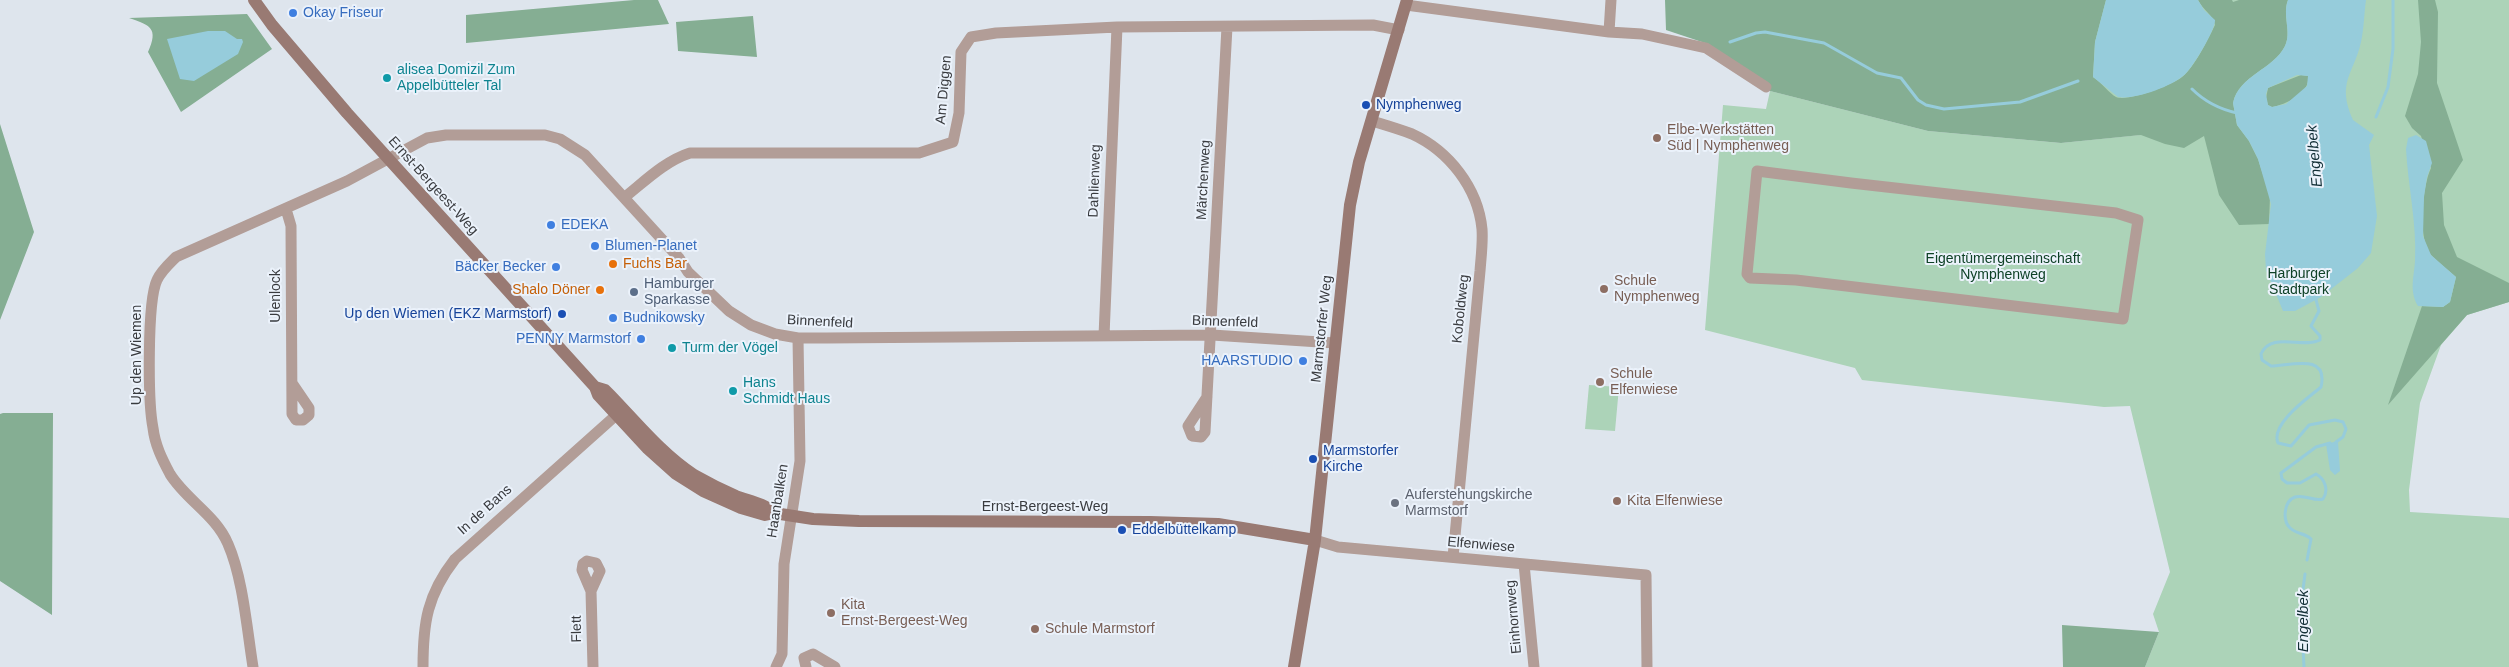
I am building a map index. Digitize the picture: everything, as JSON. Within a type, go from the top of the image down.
[{"type":"street","name":"Ernst-Bergeest-Weg","points":[[254,0],[287,44],[596,387],[598,396],[620,412],[660,460],[692,484],[741,508],[765,516],[774,513],[859,521],[1218,524],[1315,540]]},
{"type":"street","points":[[1609,32],[1611,0]]},
{"type":"street","points":[[1406,3],[1609,32],[1642,34],[1706,48],[1766,87]]},
{"type":"street","name":"Marmstorfer Weg","points":[[1294,667],[1315,540],[1350,204],[1406,3]]},
{"type":"street","name":"Am Diggen","points":[[625,197],[678,157],[690,153],[919,153],[953,142],[960,113],[961,52],[971,37],[1013,32],[1117,27],[1373,25],[1399,30]]},
{"type":"street","name":"Dahlienweg","points":[[1104,336],[1117,27]]},
{"type":"street","name":"Märchenweg","points":[[1212,334],[1227,27]]},
{"type":"street","name":"Koboldweg","points":[[1372,120],[1412,134],[1430,145],[1447,159],[1462,176],[1474,196],[1479,213],[1482,241],[1480,271],[1453,557]]},
{"type":"street","name":"Binnenfeld","points":[[388,158],[427,138],[440,135],[546,135],[573,146],[625,197],[679,258],[688,272],[729,311],[751,325],[775,334],[798,338],[1212,334],[1336,343]]},
{"type":"street","name":"Up den Wiemen","points":[[253,667],[234,560],[228,543],[219,527],[172,476],[158,451],[152,427],[151,300],[157,279],[176,257],[286,209],[388,158]]},
{"type":"street","points":[[1757,171],[2116,213],[2138,220],[2123,319],[1796,280],[1750,278],[1747,274],[1749,242],[1757,171]]},
{"type":"street","name":"Ulenlock","points":[[286,209],[291,226],[292,383]]},
{"type":"street","points":[[1207,397],[1212,334]]},
{"type":"street","name":"Haanbalken","points":[[776,667],[782,654],[783,579],[790,516],[800,461],[798,338]]},
{"type":"street","name":"In de Bans","points":[[423,667],[423,628],[426,617],[436,590],[452,563],[493,523],[620,412]]},
{"type":"street","name":"Elfenwiese","points":[[1315,540],[1328,546],[1646,575],[1647,667]]},
{"type":"street","name":"Einhornweg","points":[[1524,564],[1534,667]]},
{"type":"street","name":"Flett","points":[[591,592],[592,667]]},
{"type":"street","points":[[806,667],[804,658],[812,654],[835,667]]},
{"type":"green space","points":[[634,0],[658,0],[669,24],[466,43],[466,15]]},
{"type":"green space","name":"Harburger Stadtpark","points":[[1665,0],[2509,0],[2509,302],[2467,315],[2441,345],[2420,403],[2409,490],[2410,512],[2509,518],[2509,667],[2145,667],[2159,632],[2153,614],[2170,572],[2130,406],[2104,407],[1862,380],[1855,368],[1705,330],[1723,105],[1766,109],[1770,91],[1928,131],[2061,143],[2140,135]]},
{"type":"green space","points":[[1665,0],[2106,0],[2095,42],[2093,77],[2116,97],[2122,98],[2150,92],[2177,80],[2187,73],[2215,25],[2198,0],[2232,0],[2233,2],[2239,0],[2288,0],[2286,12],[2288,35],[2285,46],[2273,61],[2242,86],[2236,93],[2233,103],[2237,125],[2249,141],[2258,159],[2270,196],[2269,224],[2239,225],[2219,195],[2204,136],[2184,148],[2165,144],[2141,135],[2061,143],[1928,131],[1770,91],[1705,43],[1666,30]]},
{"type":"green space","points":[[2418,0],[2435,0],[2438,12],[2437,83],[2463,160],[2442,193],[2444,225],[2457,257],[2509,283],[2509,302],[2467,315],[2388,405],[2422,306],[2443,307],[2450,302],[2456,277],[2432,256],[2427,249],[2424,239],[2422,214],[2425,188],[2431,168],[2421,136],[2412,128],[2405,116],[2418,74],[2421,42]]},
{"type":"green space","points":[[247,14],[272,49],[181,112],[148,52],[153,38],[150,29],[142,23],[129,18]]},
{"type":"green space","points":[[753,16],[757,57],[678,51],[676,22]]},
{"type":"green space","points":[[2301,75],[2308,76],[2308,82],[2301,93],[2284,104],[2272,107],[2268,105],[2266,98],[2268,88]]},
{"type":"green space","points":[[0,124],[34,232],[0,320]]},
{"type":"green space","points":[[1589,385],[1619,387],[1615,431],[1585,429]]},
{"type":"green space","points":[[53,413],[52,615],[0,581],[0,414]]},
{"type":"green space","points":[[2062,625],[2159,632],[2145,667],[2063,667]]},
{"type":"water","points":[[2106,0],[2198,0],[2204,10],[2215,20],[2214,25],[2212,32],[2192,66],[2183,76],[2152,92],[2133,97],[2118,97],[2093,77],[2095,42]]},
{"type":"water","points":[[2288,0],[2366,0],[2361,42],[2348,79],[2346,96],[2353,120],[2374,135],[2369,145],[2377,216],[2371,253],[2358,268],[2321,297],[2295,311],[2283,311],[2266,270],[2265,254],[2271,204],[2258,159],[2249,141],[2237,125],[2233,103],[2236,93],[2242,86],[2273,61],[2285,46],[2288,35],[2286,6]],"holes":[[[2297,75],[2308,76],[2307,86],[2286,104],[2272,107],[2268,105],[2266,94],[2268,88]]]},
{"type":"water","points":[[208,31],[225,31],[237,39],[242,39],[243,42],[238,54],[194,81],[180,79],[167,39]]},
{"type":"water","points":[[2416,135],[2426,141],[2432,163],[2427,177],[2424,197],[2423,236],[2431,255],[2456,277],[2450,302],[2443,307],[2418,306],[2414,295],[2415,233],[2406,149],[2408,138]]},
{"type":"water","points":[[2338,441],[2340,471],[2335,475],[2330,470],[2326,444]]},
{"type":"waterway","points":[[2376,117],[2388,87],[2393,49],[2393,0]]},
{"type":"waterway","points":[[1730,42],[1756,33],[1765,32],[1824,43],[1877,73],[1901,78],[1918,100],[1926,105],[1944,109],[2020,102],[2078,81]]},
{"type":"waterway","points":[[2192,89],[2202,98],[2213,104],[2237,113]]},
{"type":"waterway","name":"Engelbek","points":[[2315,296],[2319,311],[2311,326],[2320,336],[2320,340],[2305,343],[2272,343],[2261,354],[2262,360],[2271,366],[2306,363],[2319,369],[2322,376],[2321,387],[2285,420],[2277,436],[2278,443],[2291,446],[2309,425],[2335,420],[2343,422],[2346,429],[2343,437],[2336,442]]},
{"type":"waterway","name":"Engelbek","points":[[2307,560],[2311,539],[2287,525],[2285,516],[2286,506],[2291,499],[2299,496],[2316,500],[2323,499],[2326,488],[2322,479],[2316,474],[2300,483],[2287,483],[2282,479],[2281,473],[2316,447],[2330,443]]},
{"type":"waterway","name":"Engelbek","points":[[2304,667],[2301,605],[2305,574]]},
{"type":"place","name":"Okay Friseur","points":[[293,13]]},
{"type":"place","name":"alisea Domizil Zum Appelbütteler Tal","points":[[387,78]]},
{"type":"place","name":"Nymphenweg","points":[[1366,105]]},
{"type":"place","name":"Elbe-Werkstätten Süd | Nymphenweg","points":[[1657,138]]},
{"type":"place","name":"EDEKA","points":[[551,225]]},
{"type":"place","name":"Blumen-Planet","points":[[595,246]]},
{"type":"place","name":"Fuchs Bar","points":[[613,264]]},
{"type":"place","name":"Bäcker Becker","points":[[556,267]]},
{"type":"place","name":"Schule Nymphenweg","points":[[1604,289]]},
{"type":"place","name":"Shalo Döner","points":[[600,290]]},
{"type":"place","name":"Hamburger Sparkasse","points":[[634,292]]},
{"type":"place","name":"Up den Wiemen (EKZ Marmstorf)","points":[[562,314]]},
{"type":"place","name":"Budnikowsky","points":[[613,318]]},
{"type":"place","name":"PENNY Marmstorf","points":[[641,339]]},
{"type":"place","name":"Turm der Vögel","points":[[672,348]]},
{"type":"place","name":"HAARSTUDIO","points":[[1303,361]]},
{"type":"place","name":"Schule Elfenwiese","points":[[1600,382]]},
{"type":"place","name":"Hans Schmidt Haus","points":[[733,391]]},
{"type":"place","name":"Marmstorfer Kirche","points":[[1313,459]]},
{"type":"place","name":"Kita Elfenwiese","points":[[1617,501]]},
{"type":"place","name":"Auferstehungskirche Marmstorf","points":[[1395,503]]},
{"type":"place","name":"Eddelbüttelkamp","points":[[1122,530]]},
{"type":"place","name":"Kita Ernst-Bergeest-Weg","points":[[831,613]]},
{"type":"place","name":"Schule Marmstorf","points":[[1035,629]]},
{"type":"park label","name":"Eigentümergemeinschaft Nymphenweg","points":[[2003,268]]}]
